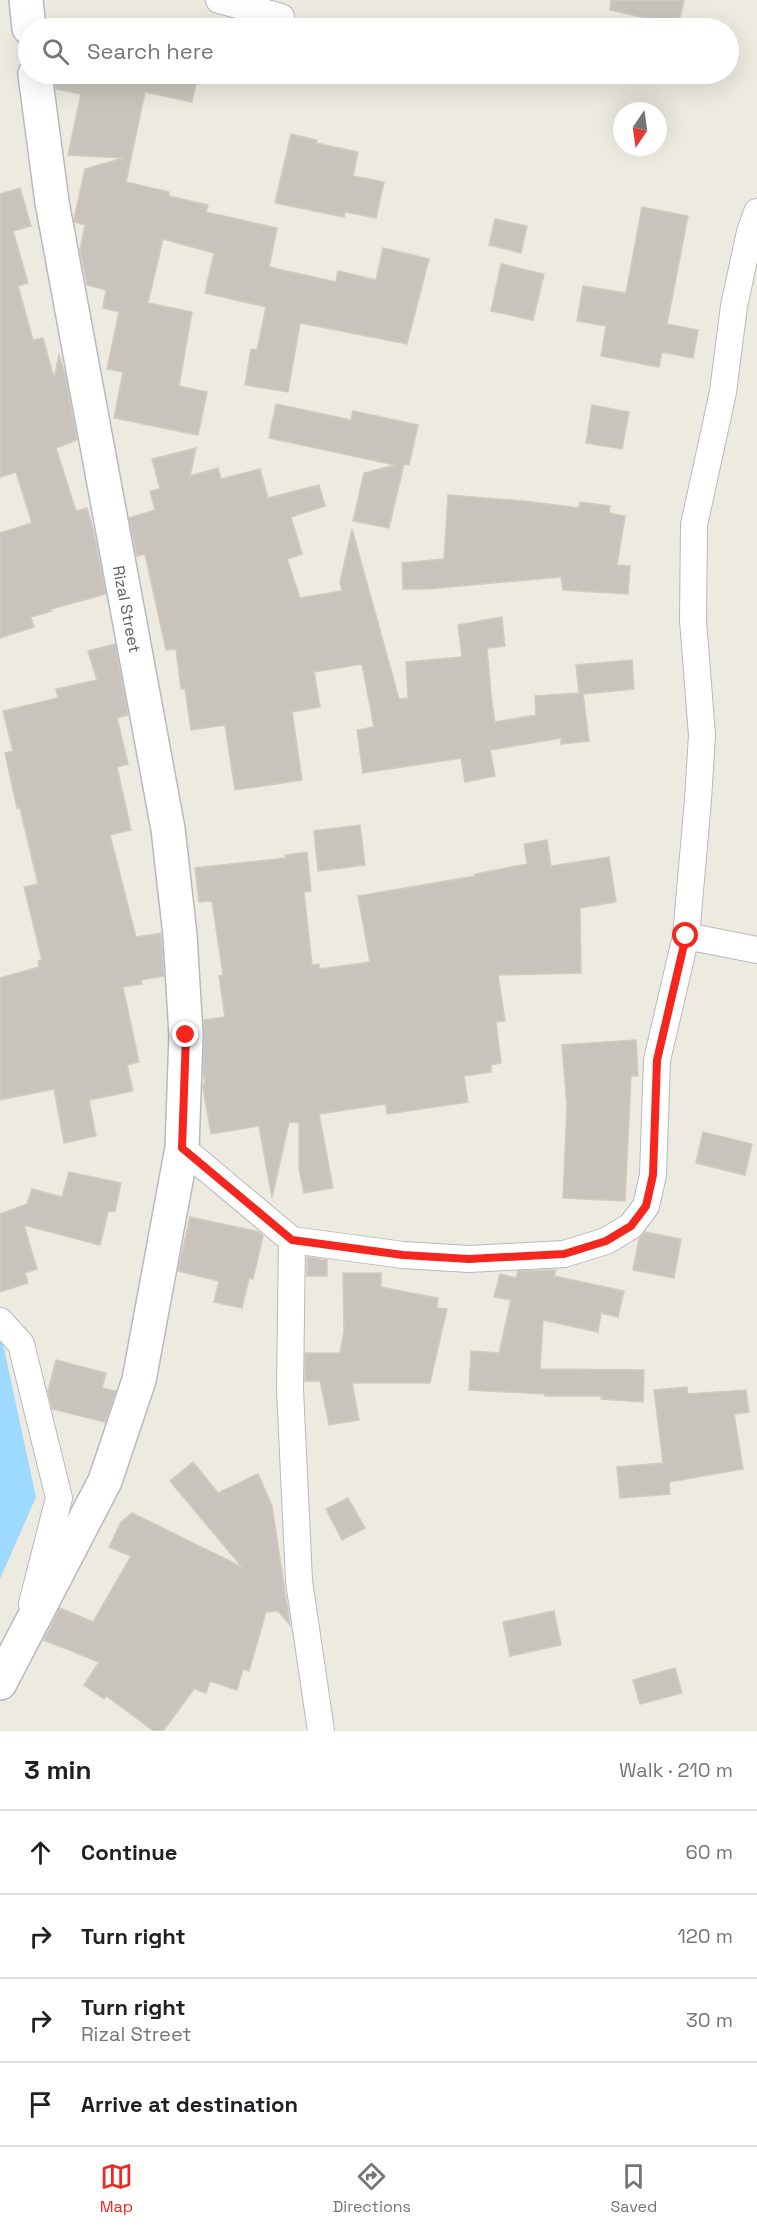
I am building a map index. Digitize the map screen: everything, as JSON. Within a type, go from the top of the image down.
[{"type":"street","points":[[26,0],[28,18]]},
{"type":"street","points":[[219,0],[281,18]]},
{"type":"street","name":"Rizal Street","points":[[0,1683],[105,1480],[139,1380],[182,1148],[186,1035],[180,935],[168,829],[52,202],[36,84]]},
{"type":"street","points":[[182,1148],[292,1240],[403,1255],[469,1259],[564,1254],[606,1241],[631,1226],[646,1206],[653,1175],[657,1060],[686,936],[698,800],[702,735],[693,620],[694,525],[723,392],[734,306],[750,232],[757,212]]},
{"type":"street","points":[[686,936],[757,950]]},
{"type":"street","points":[[292,1240],[290,1389],[299,1581],[321,1731]]},
{"type":"street","points":[[0,1321],[21,1344],[59,1498],[22,1642]]},
{"type":"water","points":[[0,1341],[3,1344],[36,1497],[0,1579]]},
{"type":"building","points":[[611,0],[684,0],[680,18],[646,18],[610,10]]},
{"type":"building","points":[[55,84],[196,84],[192,102],[145,92],[126,182],[169,192],[169,196],[208,205],[206,212],[277,228],[269,267],[336,282],[338,271],[376,280],[383,248],[429,259],[407,344],[300,323],[288,392],[245,385],[251,349],[257,350],[266,307],[205,293],[214,253],[163,239],[148,303],[192,312],[179,386],[207,392],[198,435],[114,418],[123,372],[107,369],[119,312],[103,308],[106,290],[87,285],[80,250],[85,225],[75,222],[74,219],[85,169],[123,158],[68,155],[81,94],[56,89]]},
{"type":"building","points":[[291,134],[317,140],[316,143],[358,152],[353,176],[384,182],[376,218],[345,212],[344,217],[275,203]]},
{"type":"building","points":[[20,188],[31,226],[13,231],[28,283],[18,286],[33,340],[43,338],[54,378],[59,355],[65,374],[77,440],[56,448],[76,511],[87,508],[106,594],[31,617],[34,627],[0,638],[0,533],[32,523],[16,472],[0,477],[0,194]]},
{"type":"building","points":[[642,207],[688,216],[667,324],[698,330],[693,358],[662,352],[659,367],[601,356],[606,326],[577,321],[583,286],[626,293]]},
{"type":"building","points":[[495,219],[527,226],[521,253],[489,245]]},
{"type":"building","points":[[501,264],[544,274],[533,320],[491,311]]},
{"type":"building","points":[[276,404],[351,420],[353,411],[418,425],[409,465],[404,464],[389,528],[353,521],[364,473],[395,465],[269,438]]},
{"type":"building","points":[[592,405],[629,412],[622,449],[586,443]]},
{"type":"building","points":[[196,448],[190,476],[218,468],[221,479],[260,469],[268,498],[319,485],[325,506],[291,517],[302,554],[287,559],[300,598],[342,591],[340,582],[352,529],[399,699],[408,698],[406,662],[462,657],[458,625],[502,617],[505,646],[487,648],[495,722],[536,715],[535,696],[579,693],[576,665],[632,660],[634,689],[583,694],[589,741],[561,744],[561,738],[490,750],[495,776],[465,782],[461,758],[363,773],[357,730],[374,727],[362,664],[314,672],[320,707],[292,712],[302,780],[235,790],[225,725],[191,730],[185,689],[181,689],[176,649],[166,650],[145,554],[137,556],[129,518],[155,510],[150,491],[160,489],[152,459]]},
{"type":"building","points":[[448,495],[579,508],[580,502],[610,506],[609,513],[625,516],[617,565],[630,566],[628,594],[563,590],[561,577],[427,589],[403,589],[402,563],[444,559]]},
{"type":"building","points":[[115,644],[128,715],[117,718],[128,764],[117,767],[131,830],[110,835],[136,937],[161,933],[164,976],[141,980],[142,984],[123,987],[139,1062],[127,1065],[133,1091],[89,1100],[96,1136],[64,1143],[54,1089],[0,1100],[0,978],[39,967],[38,961],[42,960],[24,887],[38,884],[5,753],[13,751],[3,711],[58,698],[56,689],[97,680],[88,651]]},
{"type":"building","points":[[360,825],[365,865],[318,871],[314,831]]},
{"type":"building","points":[[547,840],[551,866],[609,857],[616,902],[580,908],[581,973],[498,975],[505,1021],[496,1022],[501,1063],[491,1065],[491,1072],[464,1076],[468,1102],[387,1114],[386,1104],[319,1114],[333,1188],[304,1193],[299,1169],[299,1123],[289,1122],[272,1198],[259,1126],[211,1134],[203,1088],[205,1084],[203,1073],[204,1020],[225,1017],[219,976],[223,975],[212,901],[199,902],[195,868],[286,858],[285,855],[307,852],[311,891],[304,892],[312,965],[319,964],[320,969],[370,962],[358,896],[475,876],[475,874],[527,864],[524,844]]},
{"type":"building","points":[[636,1040],[638,1076],[631,1076],[625,1201],[563,1198],[567,1106],[562,1045]]},
{"type":"building","points":[[703,1132],[752,1144],[745,1175],[696,1163]]},
{"type":"building","points":[[69,1172],[121,1183],[115,1211],[108,1212],[100,1245],[24,1225],[37,1269],[25,1273],[28,1283],[0,1292],[0,1214],[27,1204],[32,1189],[62,1197]]},
{"type":"building","points":[[190,1217],[259,1232],[263,1236],[253,1279],[249,1278],[242,1308],[214,1302],[219,1281],[178,1271]]},
{"type":"building","points":[[645,1232],[681,1239],[674,1278],[633,1270],[639,1239]]},
{"type":"building","points":[[307,1257],[327,1260],[327,1276],[307,1276]]},
{"type":"building","points":[[556,1270],[554,1276],[624,1291],[618,1317],[601,1313],[598,1332],[543,1320],[540,1369],[644,1370],[643,1402],[601,1399],[602,1396],[545,1396],[545,1394],[469,1390],[471,1351],[499,1353],[511,1300],[494,1297],[500,1274],[516,1278],[518,1271]]},
{"type":"building","points":[[343,1273],[381,1273],[381,1287],[438,1298],[437,1308],[447,1309],[430,1383],[352,1383],[359,1420],[329,1425],[320,1381],[305,1381],[305,1353],[340,1353],[344,1331]]},
{"type":"building","points":[[56,1360],[106,1373],[102,1388],[116,1391],[105,1422],[52,1409],[48,1391]]},
{"type":"building","points":[[687,1387],[688,1394],[746,1390],[749,1412],[734,1414],[743,1469],[669,1482],[670,1494],[620,1498],[617,1467],[663,1463],[654,1390]]},
{"type":"building","points":[[193,1462],[218,1493],[258,1474],[272,1506],[290,1625],[278,1611],[266,1612],[249,1671],[243,1669],[237,1690],[210,1681],[206,1693],[194,1689],[163,1731],[154,1731],[106,1696],[104,1699],[84,1685],[99,1662],[44,1640],[60,1608],[93,1622],[131,1556],[109,1547],[121,1522],[132,1513],[242,1567],[170,1481]]},
{"type":"building","points":[[348,1498],[365,1528],[342,1540],[326,1509]]},
{"type":"building","points":[[554,1611],[561,1645],[510,1656],[503,1622]]},
{"type":"building","points":[[675,1668],[682,1693],[640,1704],[633,1680]]},
{"type":"route","points":[[186,1035],[182,1148],[292,1240],[403,1255],[469,1259],[564,1254],[606,1241],[631,1226],[646,1206],[653,1175],[657,1060],[686,936]]}]
